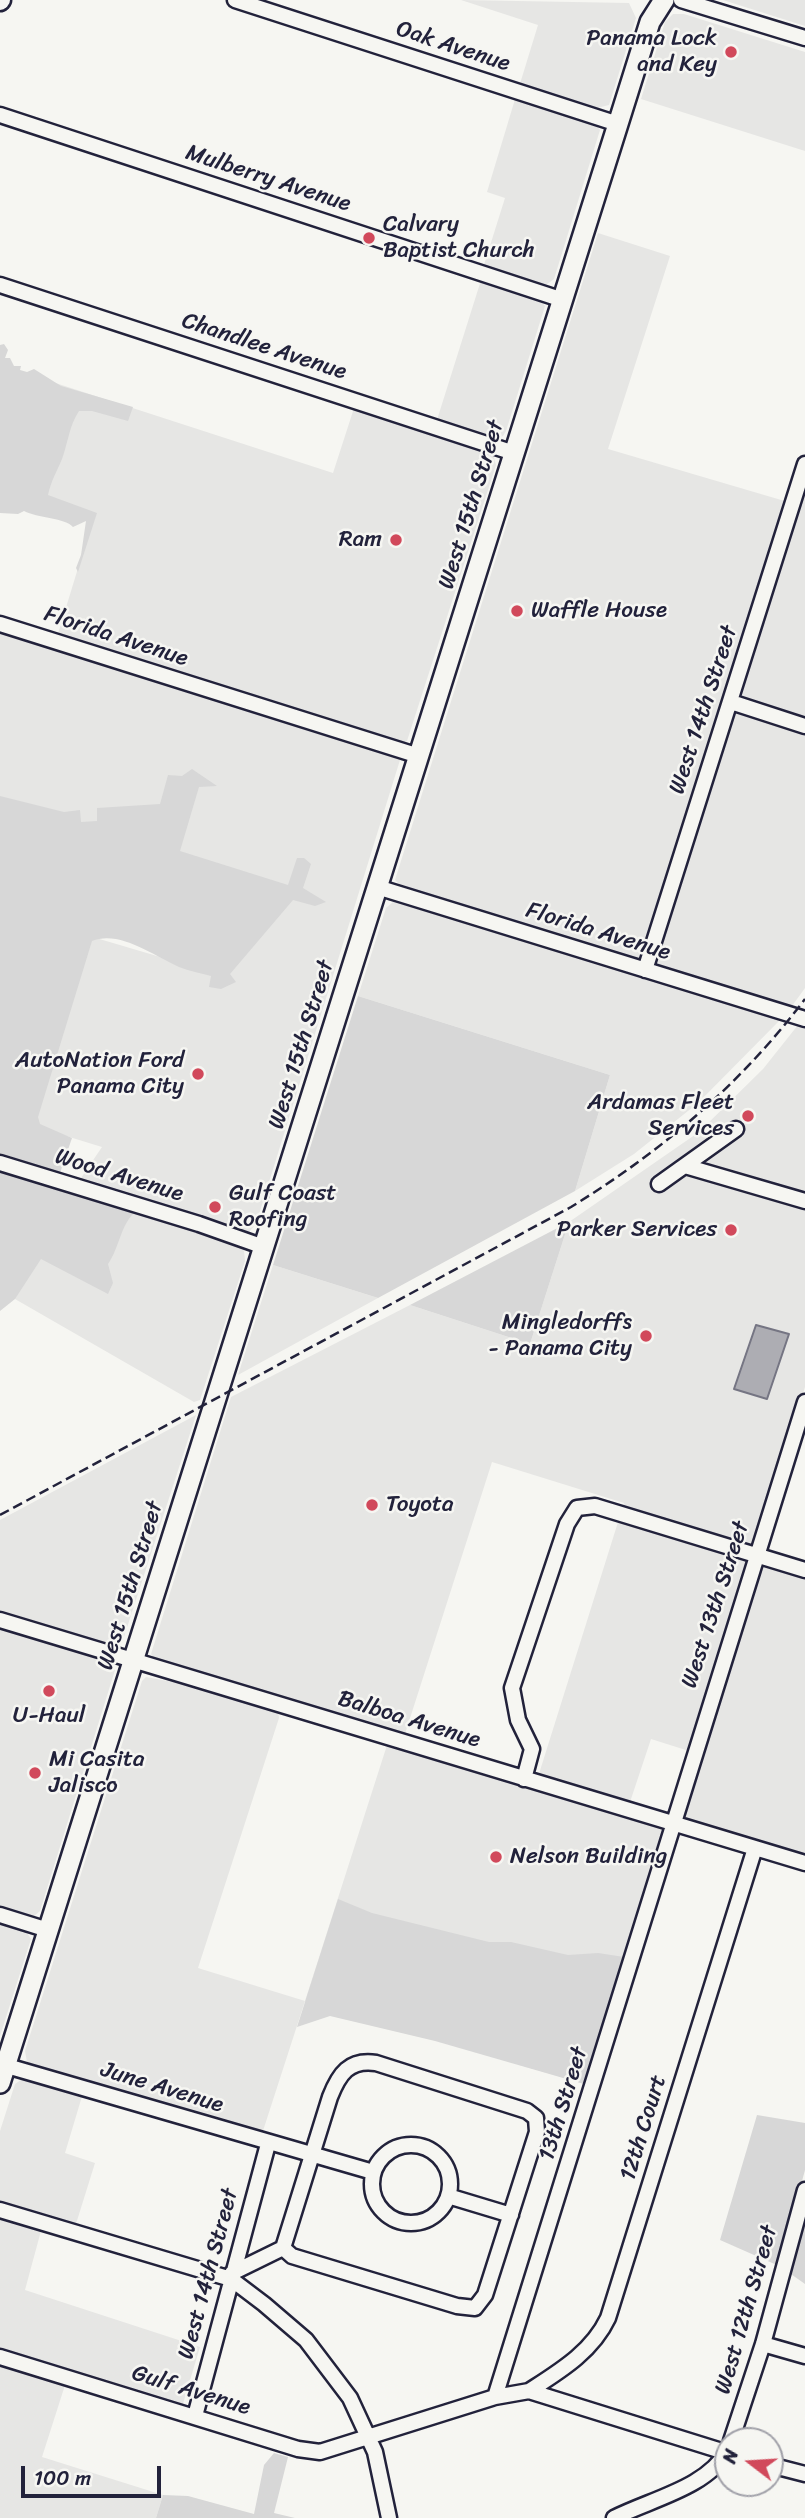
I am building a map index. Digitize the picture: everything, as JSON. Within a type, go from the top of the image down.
[{"type":"highway","name":"West 15th Street","points":[[2,2071],[563,300],[650,22],[651,0]]},
{"type":"highway","name":"West 15th Street","points":[[650,22],[664,0]]},
{"type":"street","name":"Oak Avenue","points":[[235,0],[618,124]]},
{"type":"street","points":[[681,0],[805,38]]},
{"type":"street","name":"Mulberry Avenue","points":[[0,115],[563,300]]},
{"type":"street","name":"Chandlee Avenue","points":[[0,285],[514,453]]},
{"type":"street","name":"West 14th Street","points":[[645,970],[805,464]]},
{"type":"street","name":"Florida Avenue","points":[[0,624],[419,756]]},
{"type":"street","points":[[730,702],[805,726]]},
{"type":"street","name":"Florida Avenue","points":[[377,887],[805,1019]]},
{"type":"street","points":[[659,1184],[736,1129]]},
{"type":"street","name":"Wood Avenue","points":[[0,1163],[207,1226],[264,1247]]},
{"type":"street","points":[[685,1166],[805,1201]]},
{"type":"street","name":"West 13th Street","points":[[672,1823],[805,1402]]},
{"type":"street","points":[[524,1779],[532,1749],[518,1720],[512,1688],[567,1524],[577,1508],[596,1506],[805,1570]]},
{"type":"street","name":"Balboa Avenue","points":[[0,1620],[805,1863]]},
{"type":"street","name":"13th Street","points":[[495,2396],[585,2117],[672,1823]]},
{"type":"street","name":"12th Court","points":[[529,2391],[574,2362],[601,2333],[608,2318],[755,1848]]},
{"type":"street","points":[[0,1915],[48,1930]]},
{"type":"street","points":[[232,2276],[283,2248],[339,2076],[351,2065],[376,2063],[534,2115],[538,2123],[537,2132],[485,2295],[478,2306],[471,2309],[292,2256],[283,2248]]},
{"type":"street","name":"June Avenue","points":[[2,2071],[373,2172]]},
{"type":"street","name":"West 14th Street","points":[[195,2416],[268,2144]]},
{"type":"street","points":[[421,2145],[433,2151],[444,2163],[450,2184],[448,2196],[440,2211],[430,2219],[412,2223],[400,2221],[384,2213],[377,2204],[373,2190],[373,2172],[384,2156],[395,2148],[421,2145]]},
{"type":"street","name":"West 12th Street","points":[[736,2427],[763,2344],[805,2190]]},
{"type":"street","points":[[448,2196],[511,2215]]},
{"type":"street","points":[[0,2210],[232,2276],[325,2362],[350,2398],[369,2439],[388,2518]]},
{"type":"street","points":[[763,2344],[805,2356]]},
{"type":"street","name":"Gulf Avenue","points":[[0,2357],[298,2449],[320,2452],[369,2439],[495,2396],[529,2391]]},
{"type":"street","points":[[529,2391],[714,2448]]},
{"type":"street","points":[[614,2518],[703,2477],[714,2466]]},
{"type":"street","points":[[784,2469],[805,2474]]},
{"type":"shaded area","points":[[461,0],[629,3],[636,18],[609,105],[593,109],[519,87],[538,25]]},
{"type":"shaded area","points":[[723,0],[805,0],[805,26]]},
{"type":"shaded area","points":[[673,14],[684,14],[805,52],[805,151],[641,99],[665,22]]},
{"type":"shaded area","points":[[516,96],[595,124],[600,130],[554,279],[546,285],[483,268],[505,198],[487,192]]},
{"type":"shaded area","points":[[598,233],[670,256],[608,449],[788,502],[643,960],[401,886],[395,880]]},
{"type":"shaded area","points":[[482,277],[536,295],[545,306],[506,431],[496,439],[436,423]]},
{"type":"shaded area","points":[[4,344],[8,350],[5,358],[10,358],[14,366],[21,366],[20,370],[27,372],[34,369],[61,386],[133,407],[128,421],[92,411],[79,411],[51,485],[48,495],[97,513],[78,572],[76,568],[81,555],[86,521],[73,527],[24,511],[18,514],[0,513],[0,345]]},
{"type":"shaded area","points":[[0,365],[333,473],[355,405],[493,454],[496,465],[407,741],[399,744],[57,637],[93,519],[0,490]]},
{"type":"shaded area","points":[[805,482],[805,721],[737,699]]},
{"type":"shaded area","points":[[0,629],[400,760],[256,1224],[249,1232],[79,1181],[102,1147],[27,1124],[86,935],[221,975],[0,802]]},
{"type":"shaded area","points":[[734,708],[805,730],[805,988],[792,1006],[654,963]]},
{"type":"shaded area","points":[[192,769],[217,786],[199,787],[180,851],[288,885],[297,858],[304,858],[311,864],[303,888],[326,902],[315,906],[293,900],[230,974],[236,982],[221,989],[209,987],[211,976],[179,967],[125,941],[92,941],[38,1117],[40,1124],[72,1138],[59,1176],[0,1158],[0,796],[64,812],[80,810],[81,822],[97,821],[97,808],[160,804],[168,775],[182,776]]},
{"type":"shaded area","points":[[393,902],[780,1020],[698,1103],[634,1154],[575,1191],[610,1075],[358,996],[386,908]]},
{"type":"shaded area","points":[[358,996],[610,1075],[575,1191],[378,1298],[273,1265]]},
{"type":"shaded area","points":[[798,1025],[805,1027],[805,1387],[689,1751],[651,1739],[629,1805],[538,1777],[624,1503],[492,1462],[404,1737],[153,1657],[151,1654],[231,1397],[410,1305],[530,1344],[569,1222],[699,1132],[763,1069]]},
{"type":"shaded area","points":[[0,1169],[137,1210],[127,1222],[108,1264],[113,1283],[108,1294],[41,1259],[15,1299],[0,1311]]},
{"type":"shaded area","points":[[74,1191],[218,1235],[244,1250],[245,1261],[200,1400],[194,1402],[8,1295]]},
{"type":"shaded area","points":[[569,1222],[530,1344],[410,1305]]},
{"type":"shaded area","points":[[273,1265],[378,1298],[238,1375]]},
{"type":"shaded area","points":[[756,1325],[789,1334],[767,1399],[734,1389]]},
{"type":"shaded area","points":[[196,1415],[122,1643],[112,1646],[0,1610],[0,1520]]},
{"type":"shaded area","points":[[765,1564],[805,1575],[805,1857],[689,1822],[681,1813],[759,1567]]},
{"type":"shaded area","points":[[0,1628],[107,1662],[115,1670],[40,1911],[32,1918],[0,1910]]},
{"type":"shaded area","points":[[146,1677],[189,1685],[278,1711],[279,1718],[198,1968],[305,2001],[261,2137],[39,2069],[27,2062],[25,2051],[142,1681]]},
{"type":"shaded area","points":[[388,1742],[663,1827],[665,1834],[591,2086],[305,2001]]},
{"type":"shaded area","points":[[338,1899],[372,1913],[489,1942],[511,1942],[568,1955],[598,1953],[624,1957],[591,2086],[435,2041],[330,2016],[297,2027]]},
{"type":"shaded area","points":[[0,1920],[24,1928],[31,1939],[0,2036]]},
{"type":"shaded area","points":[[25,2077],[83,2093],[65,2153],[95,2163],[75,2227],[0,2204],[0,2131],[15,2084]]},
{"type":"shaded area","points":[[757,2115],[805,2123],[805,2170],[779,2266],[720,2240]]},
{"type":"shaded area","points":[[805,2211],[805,2284],[788,2272]]},
{"type":"shaded area","points":[[0,2215],[42,2227],[25,2290],[200,2347],[182,2407],[0,2352]]},
{"type":"shaded area","points":[[0,2362],[66,2382],[42,2457],[163,2495],[156,2518],[0,2518]]},
{"type":"shaded area","points":[[274,2453],[288,2457],[274,2513],[295,2518],[156,2518],[163,2495],[188,2496],[254,2514],[264,2465]]},
{"type":"railway","points":[[0,1515],[571,1207],[605,1186],[668,1139],[726,1088],[754,1060],[805,999]]},
{"type":"place","name":"Panama Lock and Key","points":[[731,52]]},
{"type":"place","name":"Calvary Baptist Church","points":[[369,238]]},
{"type":"place","name":"Ram","points":[[396,540]]},
{"type":"place","name":"Waffle House","points":[[517,611]]},
{"type":"place","name":"AutoNation Ford Panama City","points":[[198,1074]]},
{"type":"place","name":"Ardamas Fleet Services","points":[[748,1116]]},
{"type":"place","name":"Gulf Coast Roofing","points":[[215,1207]]},
{"type":"place","name":"Parker Services","points":[[731,1230]]},
{"type":"place","name":"Mingledorffs - Panama City","points":[[646,1336]]},
{"type":"place","name":"Toyota","points":[[372,1505]]},
{"type":"place","name":"U-Haul","points":[[49,1691]]},
{"type":"place","name":"Mi Casita Jalisco","points":[[35,1773]]},
{"type":"place","name":"Nelson Building","points":[[496,1857]]}]
